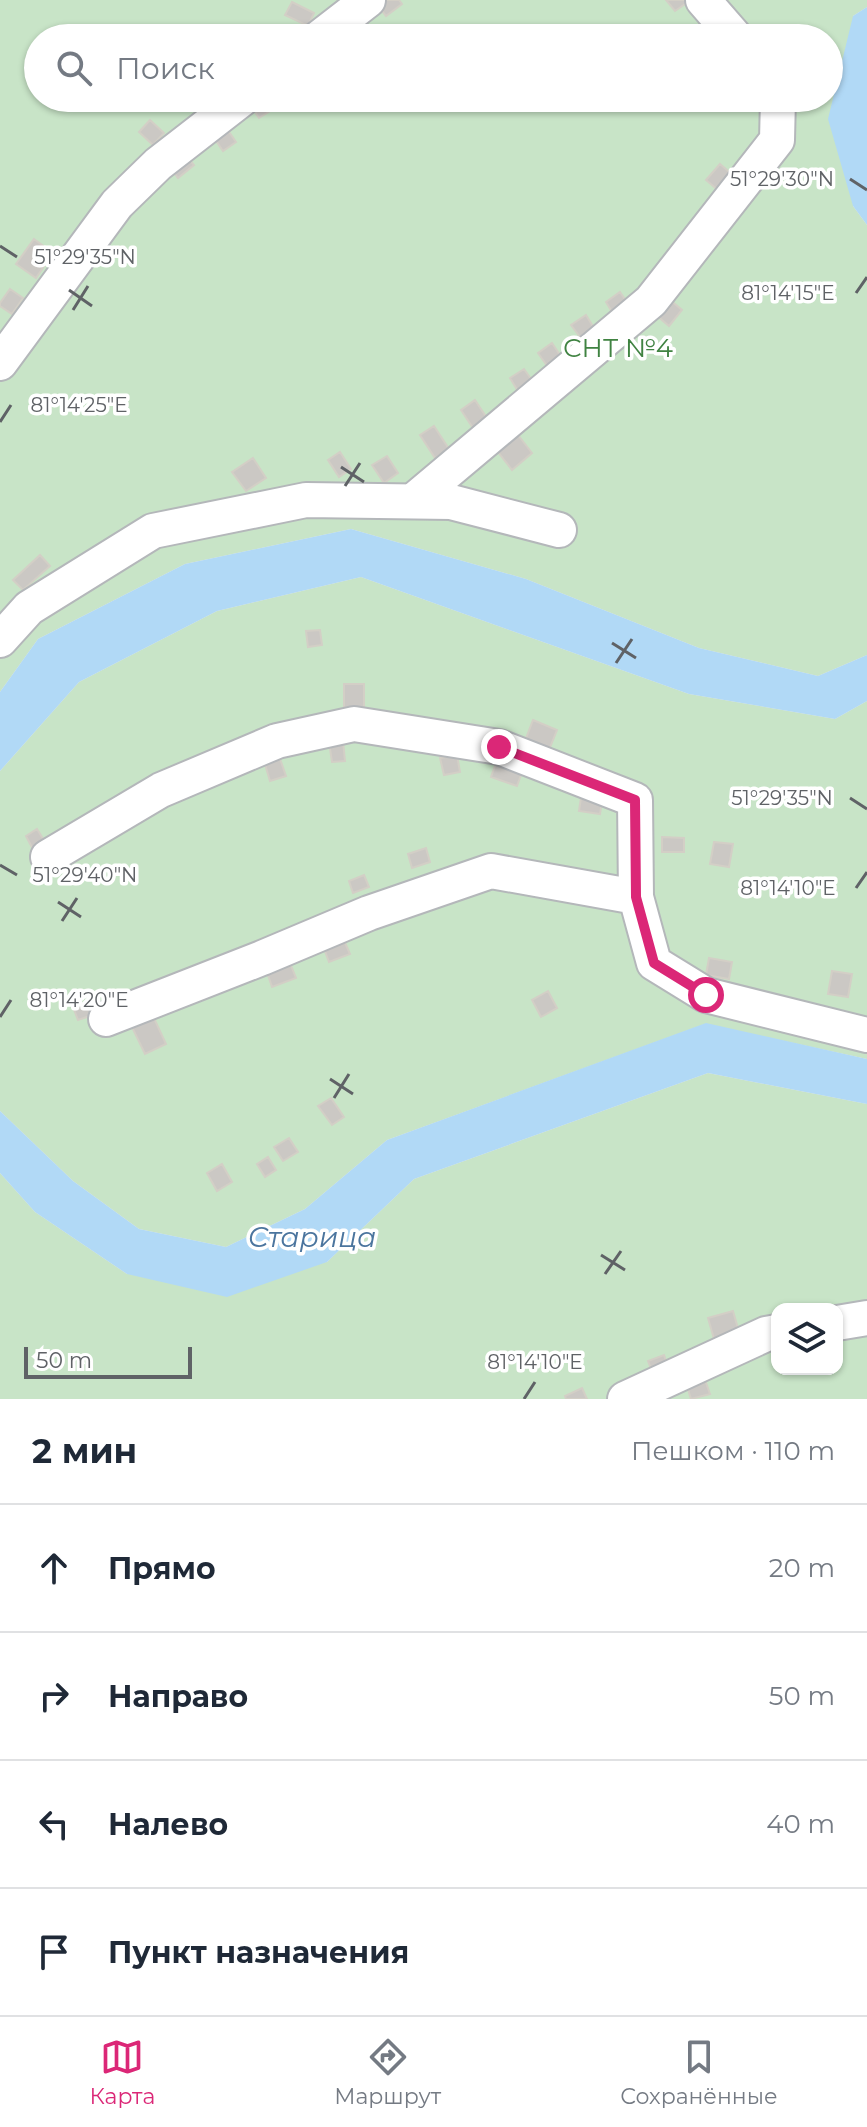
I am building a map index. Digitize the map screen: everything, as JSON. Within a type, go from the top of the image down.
[{"type":"street","points":[[337,24],[368,0]]},
{"type":"street","points":[[703,0],[724,24]]},
{"type":"street","points":[[0,363],[117,204],[158,164],[225,112]]},
{"type":"street","points":[[414,500],[651,301],[777,140],[778,112]]},
{"type":"street","points":[[0,640],[29,608],[153,531],[306,500],[451,502],[559,530]]},
{"type":"street","points":[[48,857],[161,790],[277,741],[354,724],[499,747],[635,800],[636,897],[654,963],[706,995],[867,1035]]},
{"type":"street","points":[[106,1019],[369,913],[491,871],[636,897]]},
{"type":"street","points":[[843,1322],[867,1318]]},
{"type":"street","points":[[625,1399],[771,1333]]},
{"type":"green space","name":"СНТ №4","points":[[0,0],[867,0],[867,7],[853,16],[853,206],[867,225],[867,655],[818,676],[699,648],[526,579],[351,529],[185,564],[38,639],[0,692]]},
{"type":"green space","points":[[361,577],[689,694],[835,719],[867,701],[867,1059],[705,1024],[387,1140],[305,1209],[226,1247],[139,1229],[73,1181],[0,1111],[0,771],[79,682],[217,611]]},
{"type":"green space","points":[[708,1073],[867,1104],[867,1399],[0,1399],[0,1173],[35,1212],[127,1274],[327,1262],[414,1179]]},
{"type":"water","points":[[867,7],[867,225],[853,206],[828,119],[830,112],[843,112],[843,57],[853,16]]},
{"type":"water","points":[[351,529],[526,579],[699,648],[818,676],[867,655],[867,701],[835,719],[689,694],[361,577],[217,611],[79,682],[0,771],[0,692],[38,639],[185,564]]},
{"type":"water","name":"Старица","points":[[706,1023],[867,1059],[867,1104],[708,1073],[414,1179],[327,1262],[227,1297],[127,1274],[35,1212],[0,1173],[0,1111],[73,1181],[139,1229],[226,1247],[305,1209],[387,1140]]},
{"type":"building","points":[[380,0],[399,0],[402,4],[386,16],[376,3]]},
{"type":"building","points":[[666,0],[691,0],[675,11]]},
{"type":"building","points":[[292,2],[314,13],[309,24],[285,15]]},
{"type":"building","points":[[360,18],[365,24],[351,24]]},
{"type":"building","points":[[255,112],[269,112],[259,118]]},
{"type":"building","points":[[150,120],[164,133],[153,145],[139,132]]},
{"type":"building","points":[[225,126],[236,142],[223,151],[212,135]]},
{"type":"building","points":[[184,153],[194,165],[178,178],[168,165]]},
{"type":"building","points":[[720,164],[733,175],[719,191],[706,180]]},
{"type":"building","points":[[34,239],[53,253],[36,278],[16,264]]},
{"type":"building","points":[[10,289],[23,298],[12,314],[0,306]]},
{"type":"building","points":[[620,292],[629,305],[614,315],[606,302]]},
{"type":"building","points":[[669,299],[682,310],[669,326],[656,315]]},
{"type":"building","points":[[586,315],[594,328],[580,337],[571,325]]},
{"type":"building","points":[[552,343],[564,361],[550,370],[538,353]]},
{"type":"building","points":[[524,369],[536,386],[521,396],[510,378]]},
{"type":"building","points":[[475,400],[491,424],[477,434],[461,410]]},
{"type":"building","points":[[434,426],[449,449],[435,458],[420,435]]},
{"type":"building","points":[[515,431],[532,453],[512,470],[494,447]]},
{"type":"building","points":[[340,452],[351,469],[339,477],[328,460]]},
{"type":"building","points":[[387,456],[398,473],[384,483],[372,465]]},
{"type":"building","points":[[253,458],[266,478],[246,491],[232,472]]},
{"type":"building","points":[[40,555],[50,566],[23,590],[13,580]]},
{"type":"building","points":[[320,630],[322,645],[308,647],[306,631]]},
{"type":"building","points":[[344,684],[364,684],[364,707],[344,707]]},
{"type":"building","points":[[533,720],[557,730],[549,750],[525,741]]},
{"type":"building","points":[[343,741],[345,761],[332,762],[329,742]]},
{"type":"building","points":[[457,755],[460,772],[444,775],[440,758]]},
{"type":"building","points":[[279,756],[286,776],[270,781],[264,761]]},
{"type":"building","points":[[496,763],[522,772],[517,786],[491,777]]},
{"type":"building","points":[[582,791],[603,795],[600,814],[579,811]]},
{"type":"building","points":[[37,829],[47,845],[35,853],[26,836]]},
{"type":"building","points":[[662,837],[684,838],[684,852],[662,852]]},
{"type":"building","points":[[714,842],[733,844],[729,867],[710,864]]},
{"type":"building","points":[[426,848],[430,862],[412,868],[408,854]]},
{"type":"building","points":[[364,875],[369,887],[353,893],[349,881]]},
{"type":"building","points":[[343,938],[350,954],[329,962],[323,946]]},
{"type":"building","points":[[288,958],[296,978],[272,987],[265,966]]},
{"type":"building","points":[[709,958],[732,962],[729,979],[706,975]]},
{"type":"building","points":[[832,971],[852,974],[848,997],[828,994]]},
{"type":"building","points":[[548,991],[557,1008],[541,1017],[532,1000]]},
{"type":"building","points":[[94,999],[99,1013],[78,1020],[73,1007]]},
{"type":"building","points":[[153,1016],[166,1044],[145,1054],[131,1025]]},
{"type":"building","points":[[331,1098],[344,1117],[332,1125],[318,1106]]},
{"type":"building","points":[[289,1138],[298,1152],[283,1161],[274,1147]]},
{"type":"building","points":[[268,1157],[276,1170],[265,1177],[257,1164]]},
{"type":"building","points":[[222,1164],[232,1182],[217,1191],[207,1173]]},
{"type":"building","points":[[733,1311],[739,1332],[714,1339],[708,1318]]},
{"type":"building","points":[[664,1355],[669,1370],[654,1376],[648,1361]]},
{"type":"building","points":[[704,1377],[710,1394],[691,1399],[686,1383]]},
{"type":"building","points":[[582,1388],[587,1399],[566,1399],[565,1396]]},
{"type":"route","points":[[499,747],[635,800],[636,897],[654,963],[706,995]]}]
